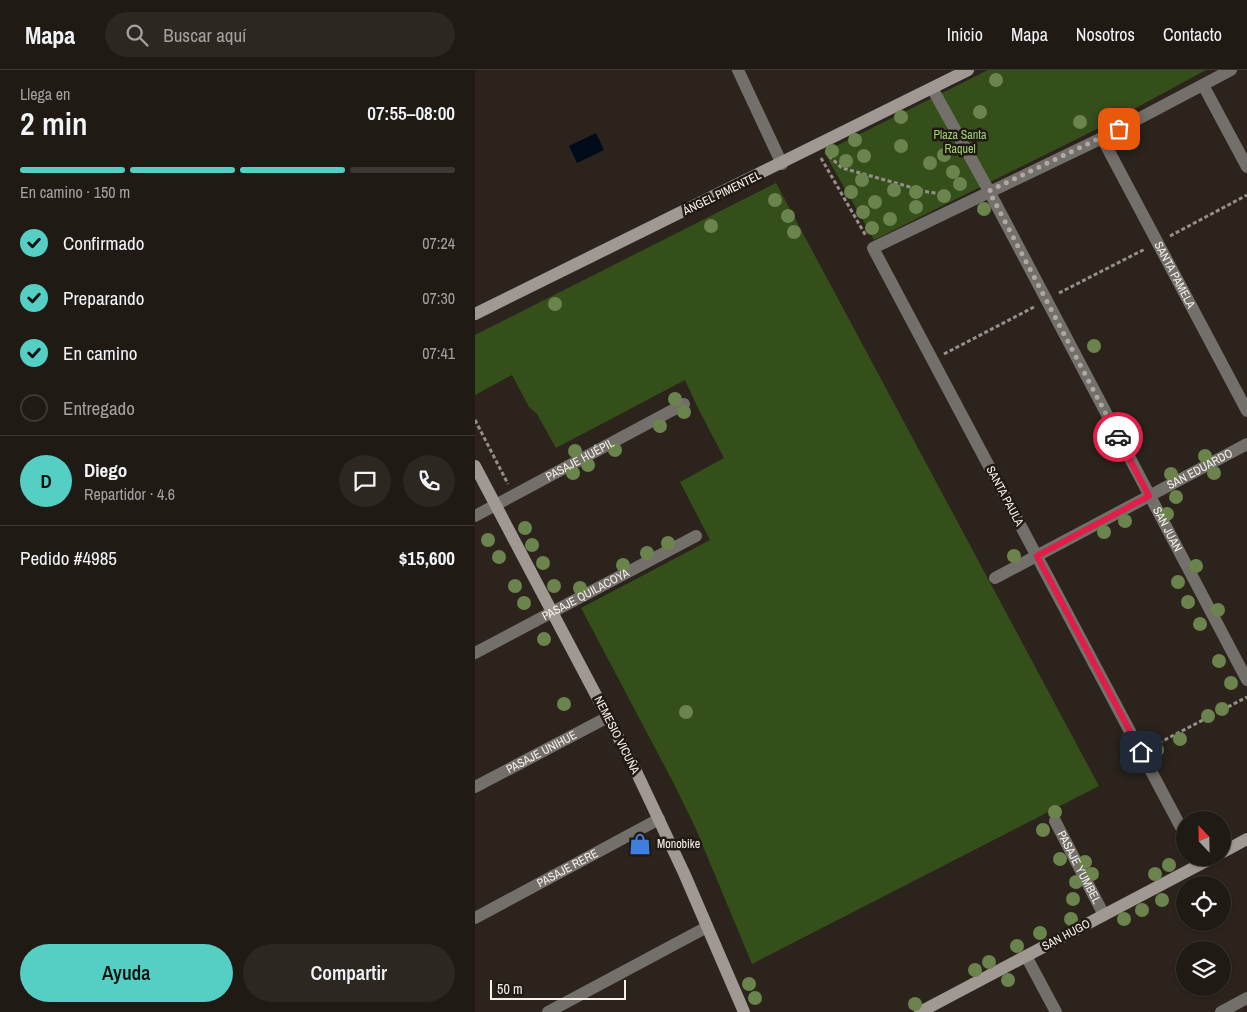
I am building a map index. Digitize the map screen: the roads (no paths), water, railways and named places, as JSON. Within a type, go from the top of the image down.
[{"type":"street","points":[[738,70],[782,164]]},
{"type":"street","name":"ÁNGEL PIMENTEL","points":[[475,314],[782,164],[968,70]]},
{"type":"street","points":[[989,191],[1102,138],[1231,70]]},
{"type":"street","points":[[1203,85],[1247,167]]},
{"type":"street","name":"SAN JUAN","points":[[932,88],[989,191],[1247,680]]},
{"type":"street","name":"SANTA PAMELA","points":[[1102,138],[1247,411]]},
{"type":"street","name":"SANTA PAULA","points":[[989,191],[873,248],[1176,818]]},
{"type":"street","name":"PASAJE HUÉPIL","points":[[475,516],[684,404]]},
{"type":"street","name":"SAN EDUARDO","points":[[995,578],[1247,444]]},
{"type":"street","name":"NEMESIO VICUÑA","points":[[475,466],[608,717],[659,819],[743,1012]]},
{"type":"street","name":"PASAJE QUILACOYA","points":[[475,653],[696,536]]},
{"type":"street","name":"PASAJE UNIHUE","points":[[475,787],[608,717]]},
{"type":"street","name":"PASAJE RERE","points":[[475,918],[659,819]]},
{"type":"street","name":"PASAJE YUMBEL","points":[[1055,821],[1104,915]]},
{"type":"street","points":[[1231,848],[1247,839]]},
{"type":"street","name":"SAN HUGO","points":[[920,1012],[1192,866]]},
{"type":"street","points":[[548,1012],[707,927]]},
{"type":"street","points":[[1026,956],[1056,1012]]},
{"type":"street","points":[[1221,1012],[1247,998]]},
{"type":"water","points":[[596,133],[604,150],[577,163],[569,146]]},
{"type":"place","name":"Monobike","points":[[640,844]]},
{"type":"park label","name":"Plaza Santa Raquel","points":[[960,142]]}]
